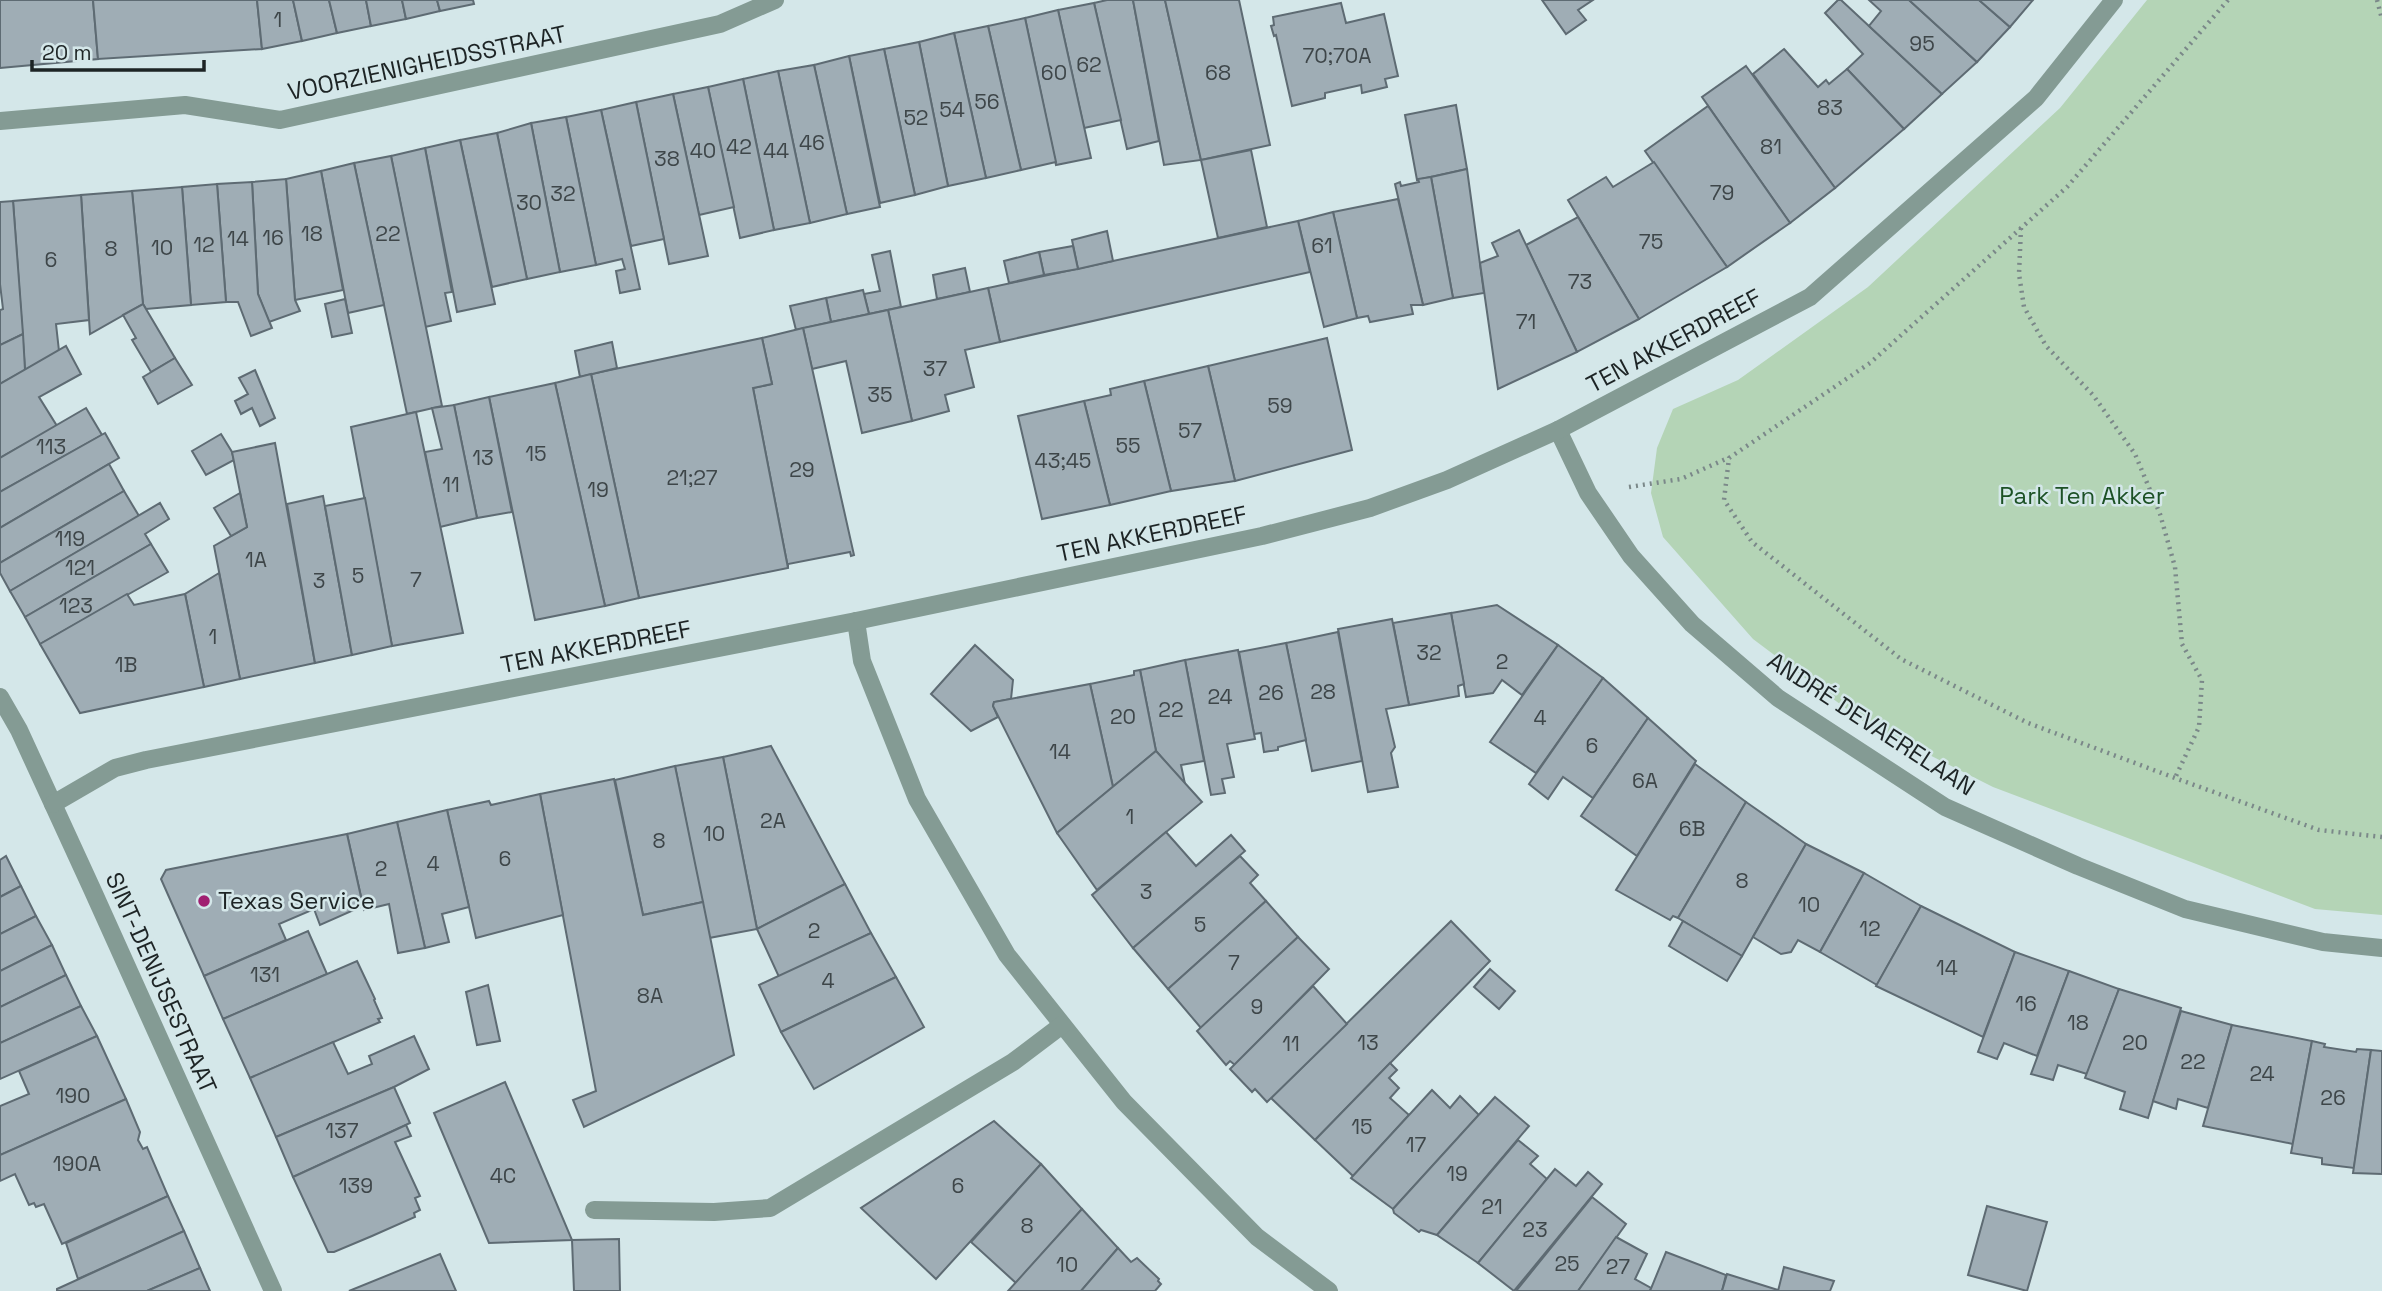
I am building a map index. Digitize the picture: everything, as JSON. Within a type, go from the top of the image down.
[{"type":"street","name":"VOORZIENIGHEIDSSTRAAT","points":[[0,121],[185,105],[280,120],[720,24],[775,0]]},
{"type":"street","name":"TEN AKKERDREEF","points":[[53,804],[115,768],[146,760],[856,621],[1262,536],[1370,508],[1447,480],[1558,430],[1810,297],[2036,98],[2114,0]]},
{"type":"street","name":"ANDRÉ DEVAERELAAN","points":[[1558,430],[1588,493],[1631,556],[1692,624],[1778,698],[1945,807],[2078,866],[2185,909],[2323,942],[2382,948]]},
{"type":"street","points":[[856,621],[862,661],[917,799],[1007,955],[1124,1102],[1257,1237],[1329,1291]]},
{"type":"street","name":"SINT-DENIJSESTRAAT","points":[[0,697],[19,730],[273,1291]]},
{"type":"street","points":[[594,1210],[714,1212],[769,1208],[1013,1062],[1062,1025]]},
{"type":"path","points":[[1588,493],[1681,479],[1729,458],[1870,363],[2067,187],[2228,0]]},
{"type":"path","points":[[2377,0],[2382,19]]},
{"type":"path","points":[[2021,228],[2019,274],[2024,307],[2046,346],[2093,395],[2135,454],[2160,514],[2175,567],[2182,644],[2202,680],[2199,727],[2175,778]]},
{"type":"path","points":[[1729,458],[1724,500],[1752,542],[1901,659],[2028,723],[2175,778],[2319,830],[2382,837]]},
{"type":"green space","name":"Park Ten Akker","points":[[2147,0],[2382,0],[2382,915],[2315,909],[1993,787],[1864,722],[1753,639],[1663,537],[1651,493],[1657,448],[1673,409],[1738,380],[1868,287],[2060,108]]},
{"type":"building","points":[[0,0],[93,0],[98,59],[0,68]]},
{"type":"building","points":[[93,0],[257,0],[262,49],[98,59]]},
{"type":"building","points":[[257,0],[293,0],[302,41],[262,49]]},
{"type":"building","points":[[293,0],[329,0],[337,33],[302,41]]},
{"type":"building","points":[[329,0],[366,0],[371,26],[337,33]]},
{"type":"building","points":[[366,0],[402,0],[406,19],[371,26]]},
{"type":"building","points":[[402,0],[437,0],[440,11],[406,19]]},
{"type":"building","points":[[437,0],[473,0],[474,4],[440,11]]},
{"type":"building","points":[[1133,0],[1159,141],[1127,149],[1094,3]]},
{"type":"building","points":[[1133,0],[1165,0],[1201,160],[1164,165]]},
{"type":"building","points":[[1165,0],[1239,0],[1270,145],[1201,160]]},
{"type":"building","points":[[1542,0],[1593,0],[1578,10],[1586,20],[1566,34]]},
{"type":"building","points":[[1838,0],[1942,94],[1904,129],[1847,69],[1863,54],[1825,13]]},
{"type":"building","points":[[1869,0],[1909,0],[1977,62],[1942,94],[1869,26],[1881,11]]},
{"type":"building","points":[[1909,0],[1979,0],[2010,27],[1977,62]]},
{"type":"building","points":[[1979,0],[2033,0],[2010,27]]},
{"type":"building","points":[[1094,3],[1121,120],[1084,128],[1058,10]]},
{"type":"building","points":[[1341,3],[1346,23],[1384,14],[1398,76],[1385,79],[1387,87],[1362,93],[1361,85],[1325,93],[1325,98],[1292,106],[1276,35],[1274,36],[1271,26],[1274,25],[1273,17]]},
{"type":"building","points":[[1058,10],[1091,158],[1056,165],[1025,18]]},
{"type":"building","points":[[1025,18],[1056,162],[1021,170],[988,26]]},
{"type":"building","points":[[988,26],[1021,170],[986,178],[954,33]]},
{"type":"building","points":[[954,33],[986,178],[948,186],[919,42]]},
{"type":"building","points":[[919,42],[948,186],[915,195],[884,49]]},
{"type":"building","points":[[884,49],[915,195],[880,203],[849,56]]},
{"type":"building","points":[[1784,49],[1818,87],[1826,80],[1829,84],[1847,69],[1904,129],[1835,188],[1753,74]]},
{"type":"building","points":[[849,56],[880,207],[847,214],[814,65]]},
{"type":"building","points":[[814,65],[847,214],[810,223],[778,71]]},
{"type":"building","points":[[1746,66],[1835,188],[1790,223],[1702,97]]},
{"type":"building","points":[[778,71],[810,223],[774,230],[743,79]]},
{"type":"building","points":[[743,79],[774,230],[740,238],[708,87]]},
{"type":"building","points":[[708,87],[734,207],[699,215],[673,94]]},
{"type":"building","points":[[673,94],[708,256],[669,264],[636,102]]},
{"type":"building","points":[[636,102],[664,239],[631,246],[601,110]]},
{"type":"building","points":[[1456,105],[1467,169],[1417,180],[1405,115]]},
{"type":"building","points":[[1708,106],[1790,223],[1727,267],[1645,151]]},
{"type":"building","points":[[601,110],[640,289],[620,293],[616,271],[625,269],[622,259],[596,265],[566,117]]},
{"type":"building","points":[[566,117],[596,265],[560,272],[531,123]]},
{"type":"building","points":[[531,123],[560,272],[527,279],[497,133]]},
{"type":"building","points":[[497,133],[527,279],[492,287],[460,140]]},
{"type":"building","points":[[460,140],[495,304],[457,312],[425,148]]},
{"type":"building","points":[[425,148],[452,292],[445,293],[451,321],[425,327],[391,156]]},
{"type":"building","points":[[1251,150],[1267,227],[1218,238],[1201,160]]},
{"type":"building","points":[[391,156],[442,406],[407,414],[354,163]]},
{"type":"building","points":[[1654,162],[1727,267],[1639,319],[1568,200],[1606,177],[1613,187]]},
{"type":"building","points":[[354,163],[384,305],[348,313],[321,171]]},
{"type":"building","points":[[1467,169],[1484,293],[1453,298],[1431,177]]},
{"type":"building","points":[[321,171],[343,290],[295,300],[286,179]]},
{"type":"building","points":[[1431,177],[1453,298],[1423,305],[1395,184],[1400,182],[1401,186]]},
{"type":"building","points":[[286,179],[295,300],[300,311],[269,322],[258,294],[252,182]]},
{"type":"building","points":[[252,182],[258,294],[272,328],[251,336],[238,302],[226,302],[217,184]]},
{"type":"building","points":[[217,184],[226,302],[191,305],[182,187]]},
{"type":"building","points":[[182,187],[191,305],[146,309],[143,304],[132,191]]},
{"type":"building","points":[[132,191],[143,304],[90,334],[81,195]]},
{"type":"building","points":[[81,195],[89,320],[56,324],[59,351],[25,370],[13,201]]},
{"type":"building","points":[[1398,199],[1423,305],[1411,305],[1413,314],[1370,322],[1368,316],[1357,318],[1333,212]]},
{"type":"building","points":[[13,201],[23,334],[0,345],[0,310],[3,309],[0,284],[0,202]]},
{"type":"building","points":[[1333,212],[1357,318],[1324,327],[1298,221]]},
{"type":"building","points":[[1578,217],[1639,319],[1577,352],[1526,245]]},
{"type":"building","points":[[1298,221],[1310,272],[1000,342],[988,288]]},
{"type":"building","points":[[1519,230],[1577,352],[1498,389],[1480,263],[1498,256],[1492,243]]},
{"type":"building","points":[[1107,231],[1113,261],[1078,269],[1072,240]]},
{"type":"building","points":[[1073,246],[1078,269],[1044,275],[1039,252]]},
{"type":"building","points":[[890,251],[901,307],[869,314],[864,294],[880,291],[872,255]]},
{"type":"building","points":[[1039,252],[1044,275],[1009,283],[1004,261]]},
{"type":"building","points":[[965,268],[970,292],[937,299],[933,275]]},
{"type":"building","points":[[988,288],[1000,342],[965,350],[974,387],[945,395],[949,411],[912,421],[888,310]]},
{"type":"building","points":[[863,290],[869,314],[831,322],[826,298]]},
{"type":"building","points":[[826,298],[831,322],[796,330],[790,306]]},
{"type":"building","points":[[345,299],[352,333],[332,337],[325,304]]},
{"type":"building","points":[[143,304],[175,358],[151,372],[132,340],[136,338],[123,315]]},
{"type":"building","points":[[888,310],[912,421],[862,433],[846,361],[812,369],[803,328]]},
{"type":"building","points":[[803,328],[854,555],[851,556],[850,552],[788,564],[788,568],[753,388],[772,384],[762,338]]},
{"type":"building","points":[[23,334],[25,370],[0,384],[0,345]]},
{"type":"building","points":[[762,338],[772,384],[753,388],[788,568],[639,598],[591,374]]},
{"type":"building","points":[[1327,338],[1352,450],[1235,481],[1208,366]]},
{"type":"building","points":[[612,342],[617,368],[580,377],[575,351]]},
{"type":"building","points":[[66,346],[81,374],[39,397],[57,426],[0,458],[0,384]]},
{"type":"building","points":[[175,358],[192,385],[158,404],[143,377]]},
{"type":"building","points":[[1208,366],[1235,481],[1171,491],[1144,381]]},
{"type":"building","points":[[255,370],[275,418],[260,426],[252,408],[241,414],[235,401],[248,394],[239,378]]},
{"type":"building","points":[[591,374],[639,598],[605,606],[555,383]]},
{"type":"building","points":[[1144,381],[1171,491],[1110,505],[1084,401],[1111,395],[1110,389]]},
{"type":"building","points":[[555,383],[605,606],[535,620],[489,397]]},
{"type":"building","points":[[489,397],[512,512],[477,518],[454,405]]},
{"type":"building","points":[[1084,401],[1110,505],[1042,519],[1018,416]]},
{"type":"building","points":[[454,405],[477,518],[440,527],[425,452],[442,449],[432,408]]},
{"type":"building","points":[[86,408],[102,435],[0,492],[0,458]]},
{"type":"building","points":[[416,412],[463,633],[392,646],[351,427]]},
{"type":"building","points":[[105,433],[119,458],[0,528],[0,492]]},
{"type":"building","points":[[221,434],[234,460],[206,475],[192,451]]},
{"type":"building","points":[[275,443],[315,663],[240,679],[214,546],[247,527],[232,452]]},
{"type":"building","points":[[109,464],[124,491],[0,563],[0,528]]},
{"type":"building","points":[[124,491],[139,516],[10,591],[0,573],[0,563]]},
{"type":"building","points":[[240,493],[247,527],[231,536],[214,508]]},
{"type":"building","points":[[323,496],[352,655],[315,663],[287,504]]},
{"type":"building","points":[[365,498],[392,646],[352,655],[325,506]]},
{"type":"building","points":[[160,503],[169,519],[145,534],[151,544],[25,617],[10,591]]},
{"type":"building","points":[[151,544],[168,572],[40,644],[25,617]]},
{"type":"building","points":[[219,573],[240,679],[204,687],[185,594]]},
{"type":"building","points":[[127,594],[134,605],[185,594],[204,687],[80,713],[40,644]]},
{"type":"building","points":[[1497,605],[1558,645],[1522,695],[1502,680],[1493,693],[1466,697],[1451,613]]},
{"type":"building","points":[[1451,613],[1464,684],[1458,686],[1459,696],[1409,705],[1393,623]]},
{"type":"building","points":[[1392,619],[1409,705],[1386,709],[1395,747],[1391,753],[1398,787],[1368,792],[1338,629]]},
{"type":"building","points":[[1338,632],[1362,761],[1312,771],[1286,643]]},
{"type":"building","points":[[1286,643],[1306,740],[1264,752],[1261,733],[1254,734],[1239,652]]},
{"type":"building","points":[[975,645],[1013,680],[1011,699],[994,702],[998,717],[971,731],[931,694]]},
{"type":"building","points":[[1558,645],[1603,678],[1536,773],[1490,742]]},
{"type":"building","points":[[1238,650],[1255,739],[1227,744],[1234,777],[1222,779],[1225,793],[1211,795],[1185,660]]},
{"type":"building","points":[[1185,660],[1204,761],[1181,765],[1185,784],[1156,751],[1140,670]]},
{"type":"building","points":[[1140,670],[1156,751],[1113,787],[1090,684],[1134,675],[1134,671]]},
{"type":"building","points":[[1603,678],[1648,718],[1593,798],[1563,777],[1548,799],[1529,784]]},
{"type":"building","points":[[1090,684],[1113,787],[1057,833],[993,706],[994,702]]},
{"type":"building","points":[[1648,718],[1696,761],[1637,856],[1581,816]]},
{"type":"building","points":[[771,746],[845,884],[757,929],[723,757]]},
{"type":"building","points":[[1156,751],[1202,802],[1097,890],[1057,833]]},
{"type":"building","points":[[723,757],[757,929],[709,938],[675,766]]},
{"type":"building","points":[[1695,764],[1746,802],[1678,918],[1673,916],[1670,920],[1616,890]]},
{"type":"building","points":[[675,766],[703,902],[643,915],[615,780]]},
{"type":"building","points":[[614,779],[643,915],[703,902],[734,1055],[584,1127],[573,1100],[596,1091],[540,794]]},
{"type":"building","points":[[540,794],[563,915],[476,938],[447,810],[489,801],[491,805]]},
{"type":"building","points":[[1746,802],[1806,844],[1742,956],[1678,918]]},
{"type":"building","points":[[447,810],[469,907],[442,914],[449,942],[425,948],[397,822]]},
{"type":"building","points":[[397,822],[425,948],[398,953],[389,904],[364,910],[347,834]]},
{"type":"building","points":[[1166,832],[1196,866],[1231,835],[1245,851],[1133,948],[1092,895]]},
{"type":"building","points":[[347,834],[363,906],[320,925],[314,909],[279,924],[286,940],[204,976],[161,879],[166,870]]},
{"type":"building","points":[[1806,844],[1864,873],[1820,952],[1798,940],[1791,952],[1781,954],[1753,937]]},
{"type":"building","points":[[6,856],[21,886],[0,897],[0,860]]},
{"type":"building","points":[[1240,856],[1258,875],[1250,883],[1266,901],[1168,989],[1133,948]]},
{"type":"building","points":[[1864,873],[1921,906],[1877,985],[1820,952]]},
{"type":"building","points":[[845,884],[871,933],[779,977],[757,929]]},
{"type":"building","points":[[21,886],[36,916],[0,934],[0,897]]},
{"type":"building","points":[[1266,901],[1298,937],[1201,1028],[1168,989]]},
{"type":"building","points":[[1921,906],[2015,952],[1983,1037],[1876,986]]},
{"type":"building","points":[[36,916],[52,945],[0,971],[0,934]]},
{"type":"building","points":[[1451,921],[1490,961],[1315,1140],[1271,1098]]},
{"type":"building","points":[[1683,921],[1742,956],[1727,981],[1669,946]]},
{"type":"building","points":[[308,931],[327,974],[223,1019],[204,976]]},
{"type":"building","points":[[871,933],[896,977],[781,1032],[759,985]]},
{"type":"building","points":[[1298,937],[1329,969],[1235,1065],[1230,1061],[1226,1065],[1197,1031]]},
{"type":"building","points":[[52,945],[66,975],[0,1007],[0,971]]},
{"type":"building","points":[[2015,952],[2069,971],[2037,1056],[2004,1043],[1997,1059],[1978,1052]]},
{"type":"building","points":[[357,961],[375,999],[382,1018],[378,1019],[380,1022],[250,1078],[223,1019]]},
{"type":"building","points":[[1490,969],[1515,991],[1499,1009],[1474,987]]},
{"type":"building","points":[[2069,971],[2119,989],[2087,1074],[2058,1065],[2053,1080],[2031,1074]]},
{"type":"building","points":[[66,975],[81,1006],[0,1043],[0,1007]]},
{"type":"building","points":[[896,977],[924,1027],[814,1089],[781,1032]]},
{"type":"building","points":[[488,985],[500,1041],[477,1045],[466,992]]},
{"type":"building","points":[[1313,986],[1347,1024],[1267,1102],[1255,1089],[1252,1092],[1230,1069]]},
{"type":"building","points":[[2119,989],[2181,1008],[2148,1118],[2120,1109],[2125,1092],[2085,1078]]},
{"type":"building","points":[[81,1006],[97,1036],[0,1079],[0,1043]]},
{"type":"building","points":[[2181,1011],[2232,1025],[2208,1108],[2178,1099],[2176,1109],[2153,1101]]},
{"type":"building","points":[[2232,1025],[2312,1041],[2293,1144],[2203,1126]]},
{"type":"building","points":[[97,1036],[126,1099],[0,1155],[0,1106],[29,1094],[19,1071]]},
{"type":"building","points":[[414,1036],[429,1069],[394,1087],[276,1137],[250,1078],[333,1042],[348,1074],[372,1064],[369,1056]]},
{"type":"building","points":[[2312,1041],[2325,1044],[2324,1047],[2356,1052],[2357,1049],[2371,1050],[2354,1168],[2322,1164],[2322,1158],[2291,1153]]},
{"type":"building","points":[[2371,1050],[2382,1051],[2382,1174],[2353,1173]]},
{"type":"building","points":[[1390,1063],[1397,1070],[1389,1078],[1399,1088],[1390,1098],[1409,1115],[1353,1176],[1315,1140]]},
{"type":"building","points":[[505,1082],[572,1240],[489,1243],[434,1113]]},
{"type":"building","points":[[394,1087],[410,1123],[293,1177],[276,1137]]},
{"type":"building","points":[[1432,1090],[1450,1108],[1460,1096],[1479,1115],[1393,1209],[1351,1178]]},
{"type":"building","points":[[1495,1097],[1529,1126],[1437,1235],[1421,1230],[1419,1232],[1394,1213],[1393,1209]]},
{"type":"building","points":[[126,1099],[140,1132],[138,1140],[143,1149],[147,1147],[168,1196],[62,1244],[44,1204],[36,1207],[34,1203],[29,1205],[15,1174],[0,1181],[0,1155]]},
{"type":"building","points":[[994,1121],[1041,1164],[936,1279],[861,1208]]},
{"type":"building","points":[[406,1125],[411,1136],[395,1142],[420,1196],[415,1198],[420,1210],[414,1213],[415,1217],[334,1252],[328,1252],[293,1177]]},
{"type":"building","points":[[1518,1140],[1538,1156],[1530,1164],[1547,1179],[1478,1263],[1437,1235]]},
{"type":"building","points":[[1041,1164],[1082,1209],[1016,1283],[971,1242]]},
{"type":"building","points":[[1555,1169],[1576,1186],[1588,1172],[1602,1184],[1514,1291],[1478,1263]]},
{"type":"building","points":[[168,1196],[184,1231],[78,1279],[66,1243]]},
{"type":"building","points":[[1592,1197],[1626,1224],[1578,1291],[1516,1291]]},
{"type":"building","points":[[1987,1206],[2047,1222],[2027,1291],[1968,1275]]},
{"type":"building","points":[[1082,1209],[1118,1248],[1081,1291],[1008,1291]]},
{"type":"building","points":[[184,1231],[200,1268],[147,1291],[57,1291],[57,1289]]},
{"type":"building","points":[[1616,1237],[1647,1254],[1635,1279],[1651,1288],[1650,1291],[1578,1291]]},
{"type":"building","points":[[619,1239],[620,1291],[574,1291],[572,1240]]},
{"type":"building","points":[[1118,1248],[1131,1262],[1137,1258],[1159,1279],[1161,1284],[1155,1291],[1081,1291]]},
{"type":"building","points":[[1666,1252],[1726,1275],[1722,1291],[1650,1291]]},
{"type":"building","points":[[440,1254],[456,1291],[349,1291]]},
{"type":"building","points":[[1784,1267],[1834,1281],[1830,1291],[1778,1291]]},
{"type":"building","points":[[200,1268],[210,1291],[147,1291]]},
{"type":"building","points":[[1727,1274],[1778,1290],[1778,1291],[1722,1291]]},
{"type":"place","name":"Texas Service","points":[[204,901]]}]
